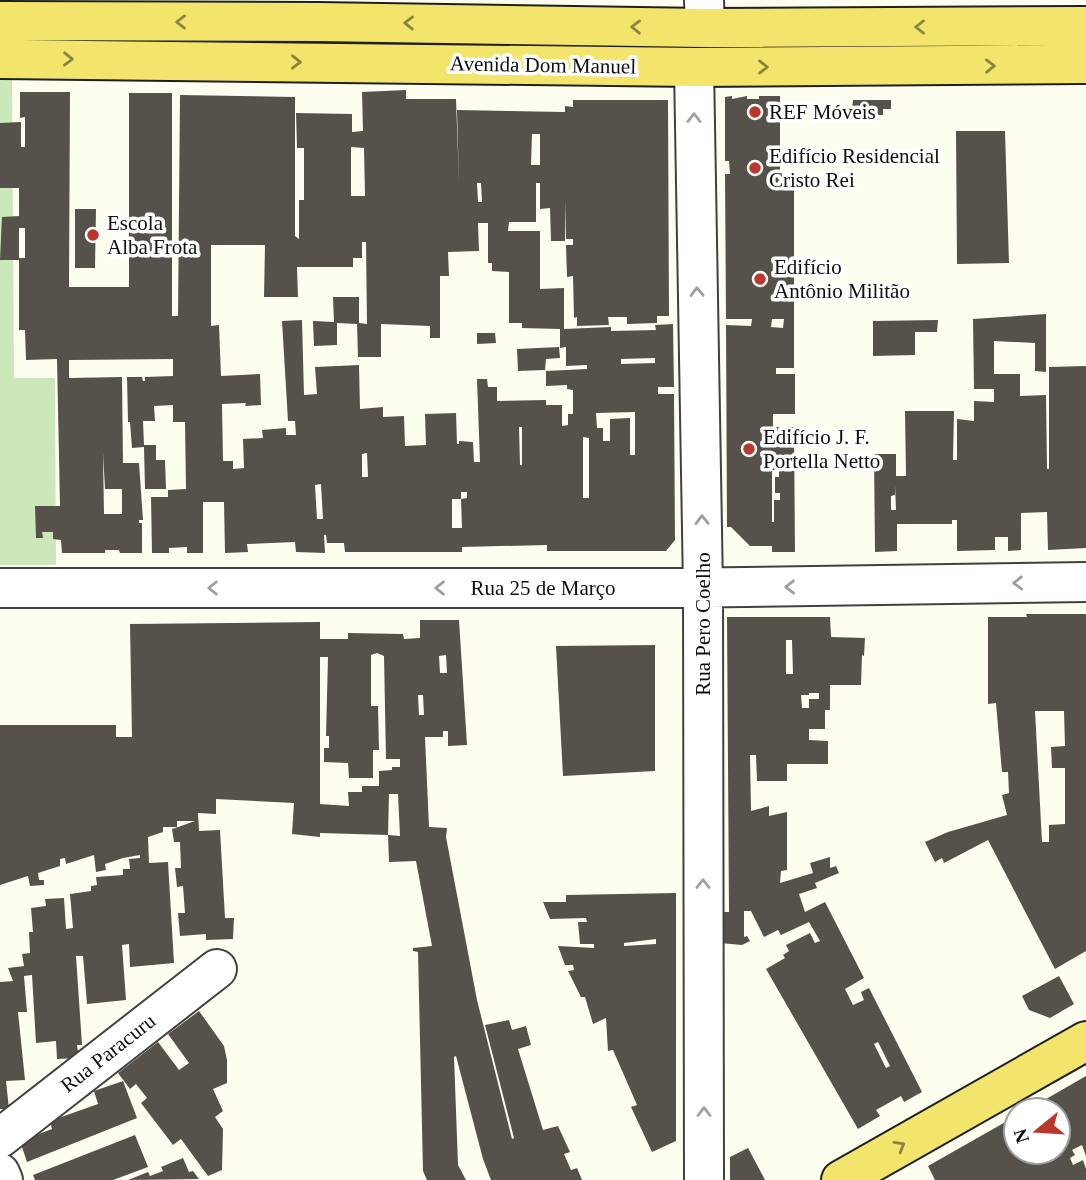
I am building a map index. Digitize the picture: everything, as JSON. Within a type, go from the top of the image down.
[{"type":"main road","name":"Avenida Dom Manuel","points":[[0,22],[318,11],[704,14],[1086,26]]},
{"type":"main road","name":"Avenida Dom Manuel","points":[[0,59],[694,67],[1086,64]]},
{"type":"main road","points":[[841,1180],[1086,1041]]},
{"type":"street","name":"Rua Pero Coelho","points":[[694,67],[703,588],[704,1180]]},
{"type":"street","name":"Rua 25 de Março","points":[[0,589],[703,588],[1086,582]]},
{"type":"street","name":"Rua Paracuru","points":[[0,1138],[217,969]]},
{"type":"street","points":[[0,1173],[3,1180]]},
{"type":"green space","points":[[12,74],[14,378],[55,378],[56,565],[0,565],[0,75]]},
{"type":"building","points":[[406,90],[406,99],[456,99],[459,183],[457,110],[565,112],[565,106],[573,107],[573,100],[668,100],[669,316],[657,316],[657,323],[627,324],[627,317],[608,317],[609,325],[577,326],[577,317],[574,318],[573,276],[567,277],[566,245],[573,245],[573,239],[566,239],[566,200],[565,241],[551,241],[550,208],[540,209],[540,183],[536,183],[536,222],[509,222],[508,231],[540,231],[540,289],[564,288],[564,329],[611,327],[611,331],[656,330],[655,325],[673,324],[674,387],[658,387],[658,394],[674,394],[675,540],[666,551],[547,551],[547,545],[462,547],[462,552],[345,552],[344,543],[327,543],[324,535],[325,553],[296,552],[295,542],[247,544],[248,552],[225,553],[224,502],[203,502],[203,553],[187,553],[187,547],[169,548],[169,553],[152,553],[151,497],[168,497],[168,490],[186,489],[185,422],[173,422],[173,405],[154,406],[155,421],[143,421],[144,445],[156,445],[156,460],[165,460],[166,489],[145,489],[144,447],[132,448],[128,422],[127,377],[142,377],[145,381],[145,377],[173,376],[173,359],[69,360],[69,378],[122,377],[123,463],[139,463],[142,553],[105,550],[105,553],[62,553],[61,540],[53,539],[53,532],[42,532],[43,538],[36,538],[35,506],[60,506],[57,359],[26,360],[25,330],[19,330],[19,260],[0,260],[2,217],[19,216],[19,188],[0,188],[0,123],[21,122],[21,147],[25,147],[25,117],[20,118],[20,92],[70,92],[69,287],[129,287],[129,93],[172,93],[172,316],[178,316],[180,95],[295,97],[295,236],[299,239],[299,200],[304,200],[304,148],[297,148],[296,113],[352,114],[352,132],[363,131],[362,92]],"holes":[[[532,134],[540,134],[540,165],[531,165]],[[351,147],[364,148],[365,196],[351,196]],[[477,183],[481,183],[482,202],[478,202]],[[478,223],[488,223],[488,263],[492,263],[492,271],[509,272],[509,323],[522,323],[522,328],[560,329],[560,348],[566,347],[566,366],[587,365],[587,369],[546,371],[546,386],[567,385],[567,389],[573,390],[573,414],[568,414],[568,425],[562,426],[562,405],[546,405],[546,400],[497,401],[497,387],[488,387],[487,379],[477,379],[480,462],[474,462],[473,442],[459,441],[457,444],[456,413],[425,414],[426,445],[405,446],[404,416],[383,417],[383,407],[360,409],[359,365],[315,367],[317,394],[304,395],[302,320],[282,321],[288,421],[295,421],[296,435],[286,435],[286,428],[262,430],[263,438],[243,439],[244,468],[233,469],[233,461],[223,461],[222,404],[261,405],[260,374],[221,376],[219,325],[211,326],[211,245],[265,245],[264,297],[298,297],[297,267],[353,267],[353,258],[362,258],[362,242],[366,242],[367,324],[359,323],[359,297],[333,297],[334,322],[313,321],[314,346],[337,345],[337,323],[357,324],[358,357],[381,357],[381,324],[430,326],[430,338],[440,338],[440,276],[449,276],[448,252],[479,251]],[[19,228],[25,228],[25,258],[19,258]],[[655,358],[655,363],[621,364],[621,359]],[[635,412],[635,455],[630,455],[630,418],[610,419],[610,441],[603,441],[603,428],[597,428],[596,413]],[[519,427],[522,427],[522,465],[520,465]],[[583,437],[589,438],[589,498],[583,498]],[[103,453],[105,489],[122,489],[122,514],[104,514]],[[367,453],[368,477],[362,477],[362,454]],[[321,484],[323,519],[317,519],[315,485]],[[461,492],[467,492],[467,498],[461,499]],[[452,499],[461,499],[462,528],[452,528]]]},
{"type":"building","points":[[732,96],[732,99],[747,96],[747,99],[759,99],[759,96],[780,96],[780,183],[794,183],[794,368],[776,368],[776,374],[795,374],[795,414],[773,414],[773,427],[794,427],[795,552],[772,552],[772,546],[750,546],[731,527],[727,527],[726,325],[751,326],[752,319],[726,319],[725,174],[730,174],[729,161],[725,161],[725,97]],"holes":[[[772,319],[784,319],[783,328],[771,327]],[[772,470],[779,470],[779,477],[775,477],[775,493],[780,493],[780,500],[774,500],[774,522]]]},
{"type":"building","points":[[853,100],[891,100],[891,109],[883,109],[883,115],[860,115],[860,108],[852,108]]},
{"type":"building","points":[[956,131],[1005,131],[1009,263],[957,264]]},
{"type":"building","points":[[75,209],[96,209],[95,268],[75,268]]},
{"type":"building","points":[[1046,314],[1046,372],[1035,371],[1035,343],[994,341],[994,374],[1020,374],[1020,396],[1046,395],[1047,469],[1049,367],[1086,366],[1086,548],[1048,550],[1047,512],[1021,513],[1021,550],[1008,551],[1008,537],[995,537],[995,550],[957,551],[957,520],[952,520],[952,524],[897,524],[897,551],[875,552],[874,454],[896,454],[896,476],[906,476],[905,411],[954,411],[953,460],[957,460],[957,419],[974,421],[974,401],[994,402],[994,389],[974,389],[973,319]],"holes":[[[895,485],[896,510],[891,510],[891,496],[895,495]]]},
{"type":"building","points":[[938,320],[937,332],[915,332],[915,355],[873,356],[873,321]]},
{"type":"building","points":[[477,333],[495,333],[496,343],[477,344]]},
{"type":"building","points":[[559,347],[560,358],[546,359],[545,370],[518,371],[517,349]]},
{"type":"building","points":[[1026,614],[1086,614],[1086,951],[1055,969],[988,840],[944,863],[942,858],[935,862],[925,842],[948,832],[1007,815],[1002,795],[1009,793],[1008,772],[1002,772],[996,703],[988,704],[988,617],[1027,617]],"holes":[[[1035,711],[1064,711],[1065,746],[1051,747],[1052,768],[1065,768],[1065,824],[1049,825],[1049,842],[1042,842]]]},
{"type":"building","points":[[727,617],[830,617],[831,637],[865,638],[861,685],[830,685],[830,710],[825,710],[825,729],[809,729],[809,740],[828,741],[828,764],[787,764],[787,781],[757,781],[756,755],[750,755],[751,811],[769,806],[769,816],[787,812],[787,870],[781,871],[780,883],[813,873],[810,863],[830,857],[830,868],[836,866],[839,873],[815,883],[817,888],[799,894],[805,912],[825,902],[864,978],[845,989],[853,1005],[864,1000],[861,992],[869,988],[922,1092],[904,1102],[901,1096],[876,1110],[880,1116],[858,1129],[766,969],[785,958],[783,955],[789,951],[786,945],[810,933],[815,943],[820,941],[809,922],[781,935],[778,930],[764,937],[751,911],[744,911],[744,937],[747,936],[750,941],[742,945],[720,943],[722,912],[729,912]],"holes":[[[786,640],[792,640],[793,674],[786,674]],[[819,693],[819,699],[809,699],[809,708],[802,708],[801,695]],[[878,1042],[890,1066],[886,1068],[874,1044]]]},
{"type":"building","points":[[420,620],[459,620],[467,745],[448,746],[448,731],[443,731],[443,737],[425,737],[429,827],[447,828],[446,837],[477,1000],[512,1139],[514,1138],[485,1025],[509,1020],[512,1030],[526,1026],[531,1045],[518,1049],[543,1130],[558,1126],[570,1152],[564,1154],[571,1170],[577,1168],[582,1180],[491,1180],[456,1056],[458,1165],[466,1180],[427,1180],[423,1171],[418,952],[413,951],[413,948],[432,946],[416,861],[389,862],[388,835],[320,833],[320,837],[292,834],[294,803],[216,799],[216,814],[198,813],[199,831],[220,830],[225,918],[234,918],[233,939],[206,940],[206,934],[180,936],[178,913],[185,913],[183,886],[177,887],[175,868],[181,868],[180,842],[174,842],[172,829],[195,821],[177,821],[177,827],[163,827],[163,832],[148,837],[149,863],[168,862],[174,963],[130,967],[129,944],[122,945],[126,1000],[87,1004],[83,956],[76,956],[82,1045],[77,1045],[79,1058],[57,1059],[56,1041],[36,1043],[32,975],[24,976],[27,1012],[18,1012],[25,1080],[6,1081],[9,1109],[0,1109],[0,982],[13,981],[8,968],[24,966],[22,954],[30,953],[29,932],[33,932],[31,908],[46,906],[45,899],[64,898],[66,929],[73,928],[70,894],[91,891],[91,886],[97,885],[96,877],[123,875],[123,869],[130,869],[129,859],[140,858],[140,855],[105,864],[106,870],[96,872],[94,855],[66,864],[65,858],[60,859],[60,866],[38,873],[39,880],[44,880],[44,885],[30,886],[28,876],[0,885],[0,725],[116,725],[116,737],[132,737],[130,624],[320,622],[320,639],[348,639],[348,633],[403,634],[404,639],[420,638]],"holes":[[[377,653],[384,656],[386,759],[400,759],[400,767],[379,771],[379,786],[362,786],[362,792],[348,792],[349,806],[320,804],[320,657],[328,657],[326,736],[329,736],[329,748],[324,748],[324,762],[348,763],[349,778],[373,778],[373,750],[379,750],[378,706],[371,706],[371,655]],[[446,655],[447,673],[440,673],[439,656]],[[418,695],[423,695],[424,715],[419,715]],[[389,794],[398,794],[400,836],[388,835]]]},
{"type":"building","points":[[655,645],[655,771],[563,776],[556,646]]},
{"type":"building","points":[[676,893],[676,1141],[652,1152],[631,1107],[637,1105],[613,1050],[608,1051],[606,1018],[593,1024],[585,997],[581,997],[568,971],[574,970],[573,965],[565,965],[558,946],[594,948],[594,944],[580,944],[578,922],[587,922],[586,918],[550,919],[543,902],[566,902],[566,895]],"holes":[[[656,939],[656,944],[624,946],[624,943]]]},
{"type":"building","points":[[1059,976],[1074,1004],[1050,1018],[1029,1010],[1022,996]]},
{"type":"building","points":[[199,1011],[224,1046],[227,1060],[227,1083],[213,1089],[223,1111],[215,1117],[223,1129],[222,1170],[208,1176],[181,1139],[173,1145],[141,1103],[147,1098],[136,1084],[130,1089],[118,1073],[158,1042],[179,1070],[189,1063],[168,1034]]},
{"type":"building","points":[[1086,1076],[1086,1156],[1082,1145],[1072,1150],[1072,1096],[1051,1096]]},
{"type":"building","points":[[123,1081],[137,1118],[27,1162],[20,1141],[52,1129],[50,1121],[98,1104],[94,1091]]},
{"type":"building","points":[[1002,1124],[1002,1166],[1072,1166],[1072,1163],[1073,1165],[1083,1160],[1086,1180],[935,1180],[928,1166]]},
{"type":"building","points":[[135,1135],[148,1167],[113,1180],[35,1180],[33,1175]]},
{"type":"building","points":[[748,1148],[765,1180],[730,1180],[730,1157]]},
{"type":"building","points":[[183,1158],[189,1172],[193,1171],[199,1179],[128,1180],[148,1172],[150,1176],[163,1171],[161,1167]]},
{"type":"place","name":"REF Móveis","points":[[755,112]]},
{"type":"place","name":"Edifício Residencial Cristo Rei","points":[[755,168]]},
{"type":"place","name":"Escola Alba Frota","points":[[93,235]]},
{"type":"place","name":"Edifício Antônio Militão","points":[[760,279]]},
{"type":"place","name":"Edifício J. F. Portella Netto","points":[[749,449]]}]
